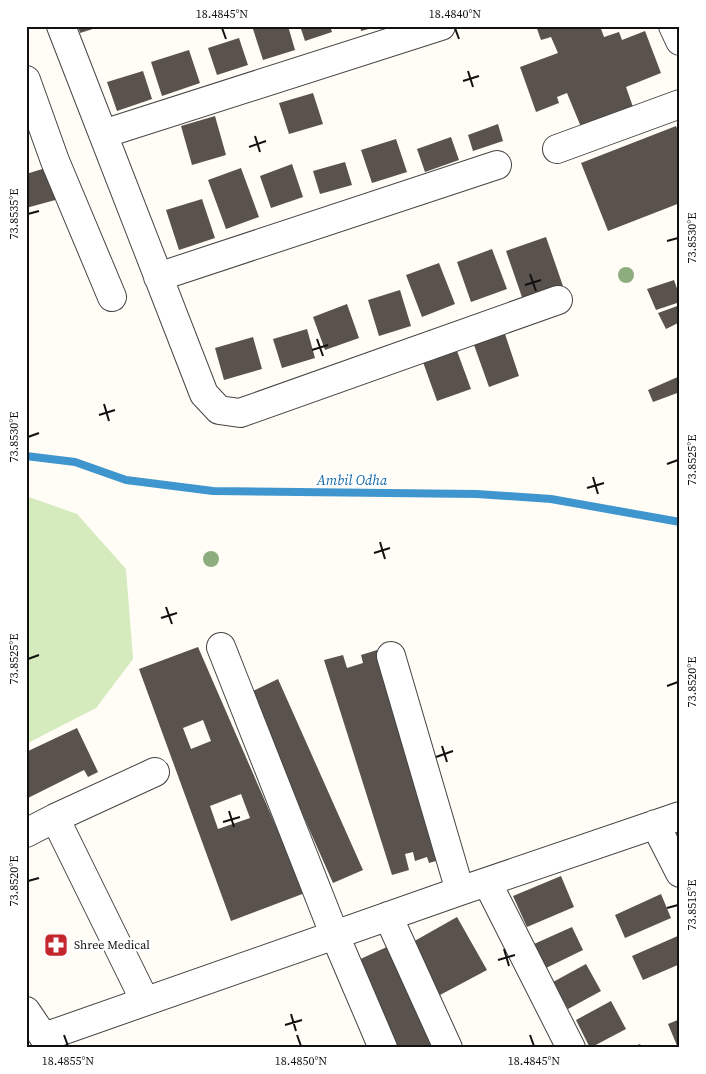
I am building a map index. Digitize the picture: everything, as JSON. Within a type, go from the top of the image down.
[{"type":"street","points":[[61,26],[204,394],[218,410],[240,413],[558,300]]},
{"type":"street","points":[[103,134],[441,26]]},
{"type":"street","points":[[673,26],[680,41]]},
{"type":"street","points":[[26,80],[56,160],[112,297]]},
{"type":"street","points":[[556,149],[680,104]]},
{"type":"street","points":[[158,277],[497,165]]},
{"type":"street","points":[[221,648],[335,934],[383,1048]]},
{"type":"street","points":[[391,656],[460,891]]},
{"type":"street","points":[[26,833],[155,772]]},
{"type":"street","points":[[55,818],[145,1002]]},
{"type":"street","points":[[26,1011],[47,1042],[145,1002],[335,934],[667,820],[680,873]]},
{"type":"street","points":[[486,882],[572,1048]]},
{"type":"street","points":[[388,916],[448,1048]]},
{"type":"green space","points":[[26,496],[77,514],[126,569],[133,659],[96,708],[26,744]]},
{"type":"building","points":[[78,26],[95,26],[96,28],[80,33]]},
{"type":"building","points":[[252,26],[288,26],[295,50],[263,60]]},
{"type":"building","points":[[300,26],[330,26],[332,32],[305,41]]},
{"type":"building","points":[[360,26],[376,26],[376,27],[361,31]]},
{"type":"building","points":[[536,26],[600,26],[604,37],[619,32],[622,40],[645,31],[661,73],[626,87],[633,107],[581,127],[567,93],[557,97],[559,103],[536,112],[520,67],[558,53],[551,37],[541,40]]},
{"type":"building","points":[[239,38],[248,65],[217,75],[208,48]]},
{"type":"building","points":[[189,50],[200,83],[162,96],[151,62]]},
{"type":"building","points":[[143,71],[152,99],[117,111],[107,82]]},
{"type":"building","points":[[313,93],[323,124],[289,134],[279,103]]},
{"type":"building","points":[[215,116],[226,155],[192,165],[181,126]]},
{"type":"building","points":[[498,124],[503,141],[473,151],[468,135]]},
{"type":"building","points":[[676,126],[680,135],[680,203],[608,231],[581,163]]},
{"type":"building","points":[[451,137],[459,160],[425,172],[417,149]]},
{"type":"building","points":[[396,139],[407,172],[372,183],[361,150]]},
{"type":"building","points":[[345,162],[352,185],[320,194],[313,171]]},
{"type":"building","points":[[292,164],[303,197],[271,208],[260,176]]},
{"type":"building","points":[[49,167],[59,199],[26,208],[26,174]]},
{"type":"building","points":[[241,168],[259,217],[226,229],[208,180]]},
{"type":"building","points":[[202,199],[215,238],[179,250],[166,210]]},
{"type":"building","points":[[546,237],[563,286],[523,300],[506,251]]},
{"type":"building","points":[[492,249],[507,289],[471,302],[457,262]]},
{"type":"building","points":[[439,263],[455,304],[422,317],[406,275]]},
{"type":"building","points":[[674,280],[680,302],[656,310],[647,289]]},
{"type":"building","points":[[400,290],[411,326],[379,336],[368,300]]},
{"type":"building","points":[[347,304],[359,338],[325,350],[313,317]]},
{"type":"building","points":[[680,305],[680,322],[666,329],[658,313]]},
{"type":"building","points":[[307,329],[315,358],[282,368],[273,339]]},
{"type":"building","points":[[505,334],[519,376],[489,387],[474,345]]},
{"type":"building","points":[[253,337],[262,369],[224,380],[215,348]]},
{"type":"building","points":[[453,340],[471,389],[437,401],[419,351]]},
{"type":"building","points":[[680,376],[680,392],[653,402],[648,390]]},
{"type":"building","points":[[198,647],[305,893],[231,921],[139,669]],"holes":[[[203,720],[211,741],[191,749],[183,728]],[[241,794],[250,818],[218,829],[210,806]]]},
{"type":"building","points":[[377,650],[443,859],[429,863],[427,857],[415,861],[413,852],[405,854],[409,870],[392,875],[324,660],[343,655],[347,668],[363,663],[361,655]]},
{"type":"building","points":[[278,679],[363,870],[333,883],[249,693]]},
{"type":"building","points":[[77,728],[98,772],[88,777],[84,770],[26,799],[26,752]]},
{"type":"building","points":[[561,876],[574,907],[527,927],[513,896]]},
{"type":"building","points":[[661,894],[671,918],[625,938],[615,915]]},
{"type":"building","points":[[457,917],[487,970],[440,995],[411,943]]},
{"type":"building","points":[[572,927],[583,950],[546,968],[534,944]]},
{"type":"building","points":[[680,935],[680,964],[643,980],[632,956]]},
{"type":"building","points":[[389,946],[437,1048],[396,1048],[356,961]]},
{"type":"building","points":[[586,964],[601,991],[568,1009],[553,982]]},
{"type":"building","points":[[611,1001],[626,1029],[590,1048],[576,1020]]},
{"type":"building","points":[[680,1019],[680,1048],[678,1048],[668,1024]]},
{"type":"building","points":[[640,1044],[642,1048],[630,1048]]},
{"type":"waterway","name":"Ambil Odha","points":[[26,456],[75,462],[126,480],[213,491],[477,494],[551,499],[680,522]]},
{"type":"place","name":"Shree Medical","points":[[56,945]]}]
